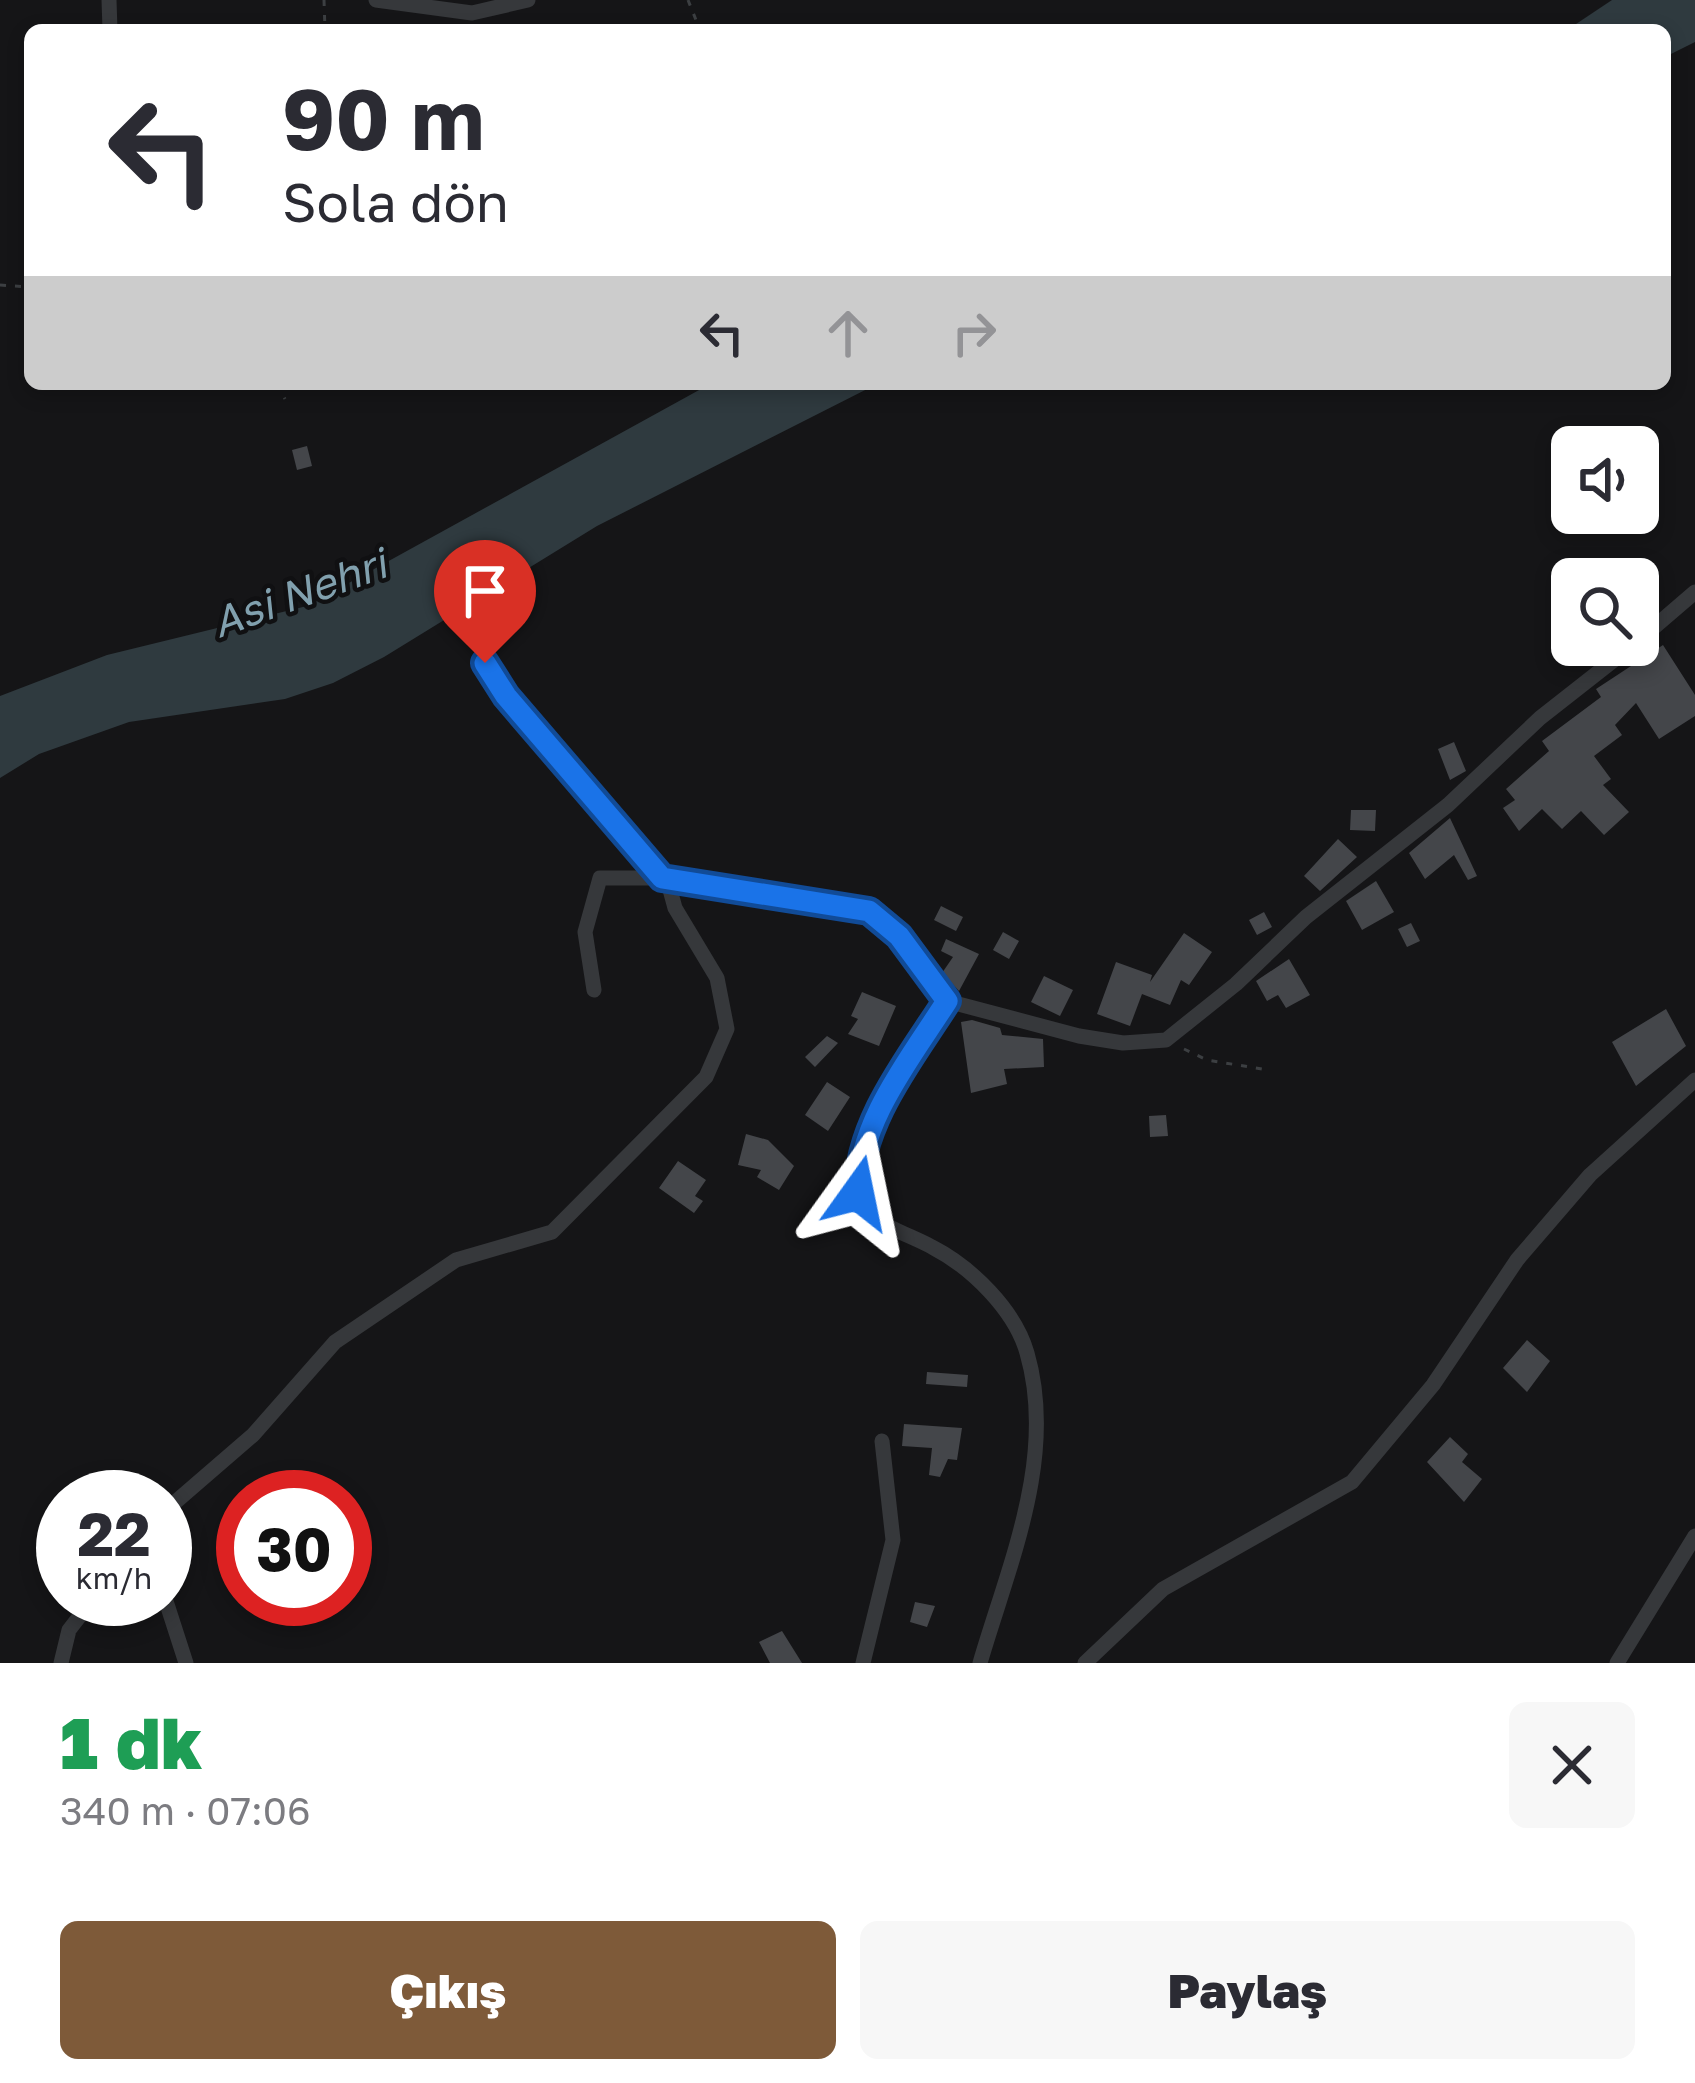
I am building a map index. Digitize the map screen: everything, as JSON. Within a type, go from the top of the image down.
[{"type":"street","points":[[376,0],[472,13],[528,0]]},
{"type":"street","points":[[1659,623],[1695,592]]},
{"type":"street","points":[[192,1488],[253,1435],[335,1342],[456,1260],[552,1232],[706,1077],[728,1029],[717,978],[662,878],[506,696],[485,663]]},
{"type":"street","points":[[594,990],[585,932],[600,878],[662,878],[869,911],[899,936],[947,1001],[1078,1036],[1123,1043],[1166,1040],[1236,984],[1306,917],[1448,805],[1540,718],[1606,666]]},
{"type":"street","points":[[947,1001],[889,1093],[858,1163],[858,1193],[866,1210],[939,1250],[986,1286],[1026,1348],[1040,1413],[1030,1491],[980,1663]]},
{"type":"street","points":[[1085,1663],[1163,1588],[1352,1482],[1433,1385],[1532,1243],[1590,1175],[1695,1080]]},
{"type":"street","points":[[863,1663],[893,1540],[882,1441]]},
{"type":"street","points":[[1617,1663],[1695,1536]]},
{"type":"street","points":[[61,1663],[72,1626]]},
{"type":"street","points":[[174,1626],[186,1663]]},
{"type":"path","points":[[281,390],[285,399]]},
{"type":"path","points":[[1166,1040],[1208,1060],[1268,1070]]},
{"type":"shaded area","points":[[1612,0],[1695,0],[1695,42],[1671,54],[1671,24],[1576,24]]},
{"type":"shaded area","points":[[699,390],[865,390],[597,526],[384,657],[333,683],[285,699],[129,722],[39,754],[0,778],[0,696],[107,655],[307,606]]},
{"type":"building","points":[[307,446],[312,466],[297,470],[292,450]]},
{"type":"building","points":[[1663,645],[1695,695],[1695,716],[1659,739],[1636,703],[1615,725],[1622,735],[1594,756],[1611,779],[1603,785],[1629,812],[1604,835],[1581,811],[1562,829],[1542,809],[1519,831],[1503,808],[1515,800],[1506,789],[1549,751],[1542,741],[1601,697],[1596,689],[1631,666],[1659,666]]},
{"type":"building","points":[[1454,742],[1466,771],[1450,780],[1438,749]]},
{"type":"building","points":[[1351,810],[1376,810],[1375,831],[1350,830]]},
{"type":"building","points":[[1450,818],[1477,876],[1468,880],[1454,855],[1425,879],[1409,853]]},
{"type":"building","points":[[1338,839],[1357,857],[1320,891],[1304,876]]},
{"type":"building","points":[[1376,881],[1394,912],[1362,930],[1346,901]]},
{"type":"building","points":[[941,906],[963,917],[956,931],[934,920]]},
{"type":"building","points":[[1264,912],[1272,927],[1257,935],[1249,920]]},
{"type":"building","points":[[1411,923],[1420,941],[1407,947],[1398,929]]},
{"type":"building","points":[[1003,932],[1019,941],[1009,959],[993,950]]},
{"type":"building","points":[[1184,933],[1212,952],[1189,985],[1181,980],[1170,1005],[1142,994],[1130,1026],[1097,1014],[1116,962],[1152,975],[1150,982]]},
{"type":"building","points":[[946,939],[979,954],[959,991],[942,973],[953,957],[941,951]]},
{"type":"building","points":[[1289,959],[1310,995],[1286,1008],[1278,995],[1267,1001],[1256,981]]},
{"type":"building","points":[[1044,976],[1073,990],[1060,1016],[1031,1002]]},
{"type":"building","points":[[862,992],[896,1006],[879,1046],[848,1034],[858,1019],[851,1016]]},
{"type":"building","points":[[1666,1009],[1686,1046],[1636,1086],[1612,1042]]},
{"type":"building","points":[[972,1020],[1000,1028],[1002,1035],[1043,1039],[1044,1067],[1004,1069],[1007,1084],[971,1093],[961,1022]]},
{"type":"building","points":[[827,1036],[838,1043],[815,1067],[805,1057]]},
{"type":"building","points":[[827,1082],[850,1097],[828,1131],[805,1115]]},
{"type":"building","points":[[1166,1115],[1168,1136],[1150,1137],[1149,1116]]},
{"type":"building","points":[[746,1134],[768,1140],[794,1166],[779,1190],[757,1177],[761,1170],[738,1165]]},
{"type":"building","points":[[678,1161],[706,1180],[695,1196],[703,1201],[694,1213],[659,1188]]},
{"type":"building","points":[[1527,1340],[1550,1361],[1527,1392],[1503,1368]]},
{"type":"building","points":[[927,1372],[968,1375],[967,1387],[926,1384]]},
{"type":"building","points":[[904,1424],[962,1428],[957,1460],[948,1459],[940,1477],[929,1475],[932,1448],[902,1446]]},
{"type":"building","points":[[1450,1437],[1468,1454],[1462,1462],[1482,1479],[1464,1502],[1427,1462]]},
{"type":"building","points":[[915,1602],[935,1606],[927,1627],[910,1622]]},
{"type":"building","points":[[782,1631],[802,1663],[770,1663],[759,1642]]},
{"type":"route","points":[[485,663],[506,696],[662,878],[869,911],[899,936],[947,1001],[889,1093],[858,1163],[858,1193]]},
{"type":"water label","name":"Asi Nehri","points":[[299,593]]}]
